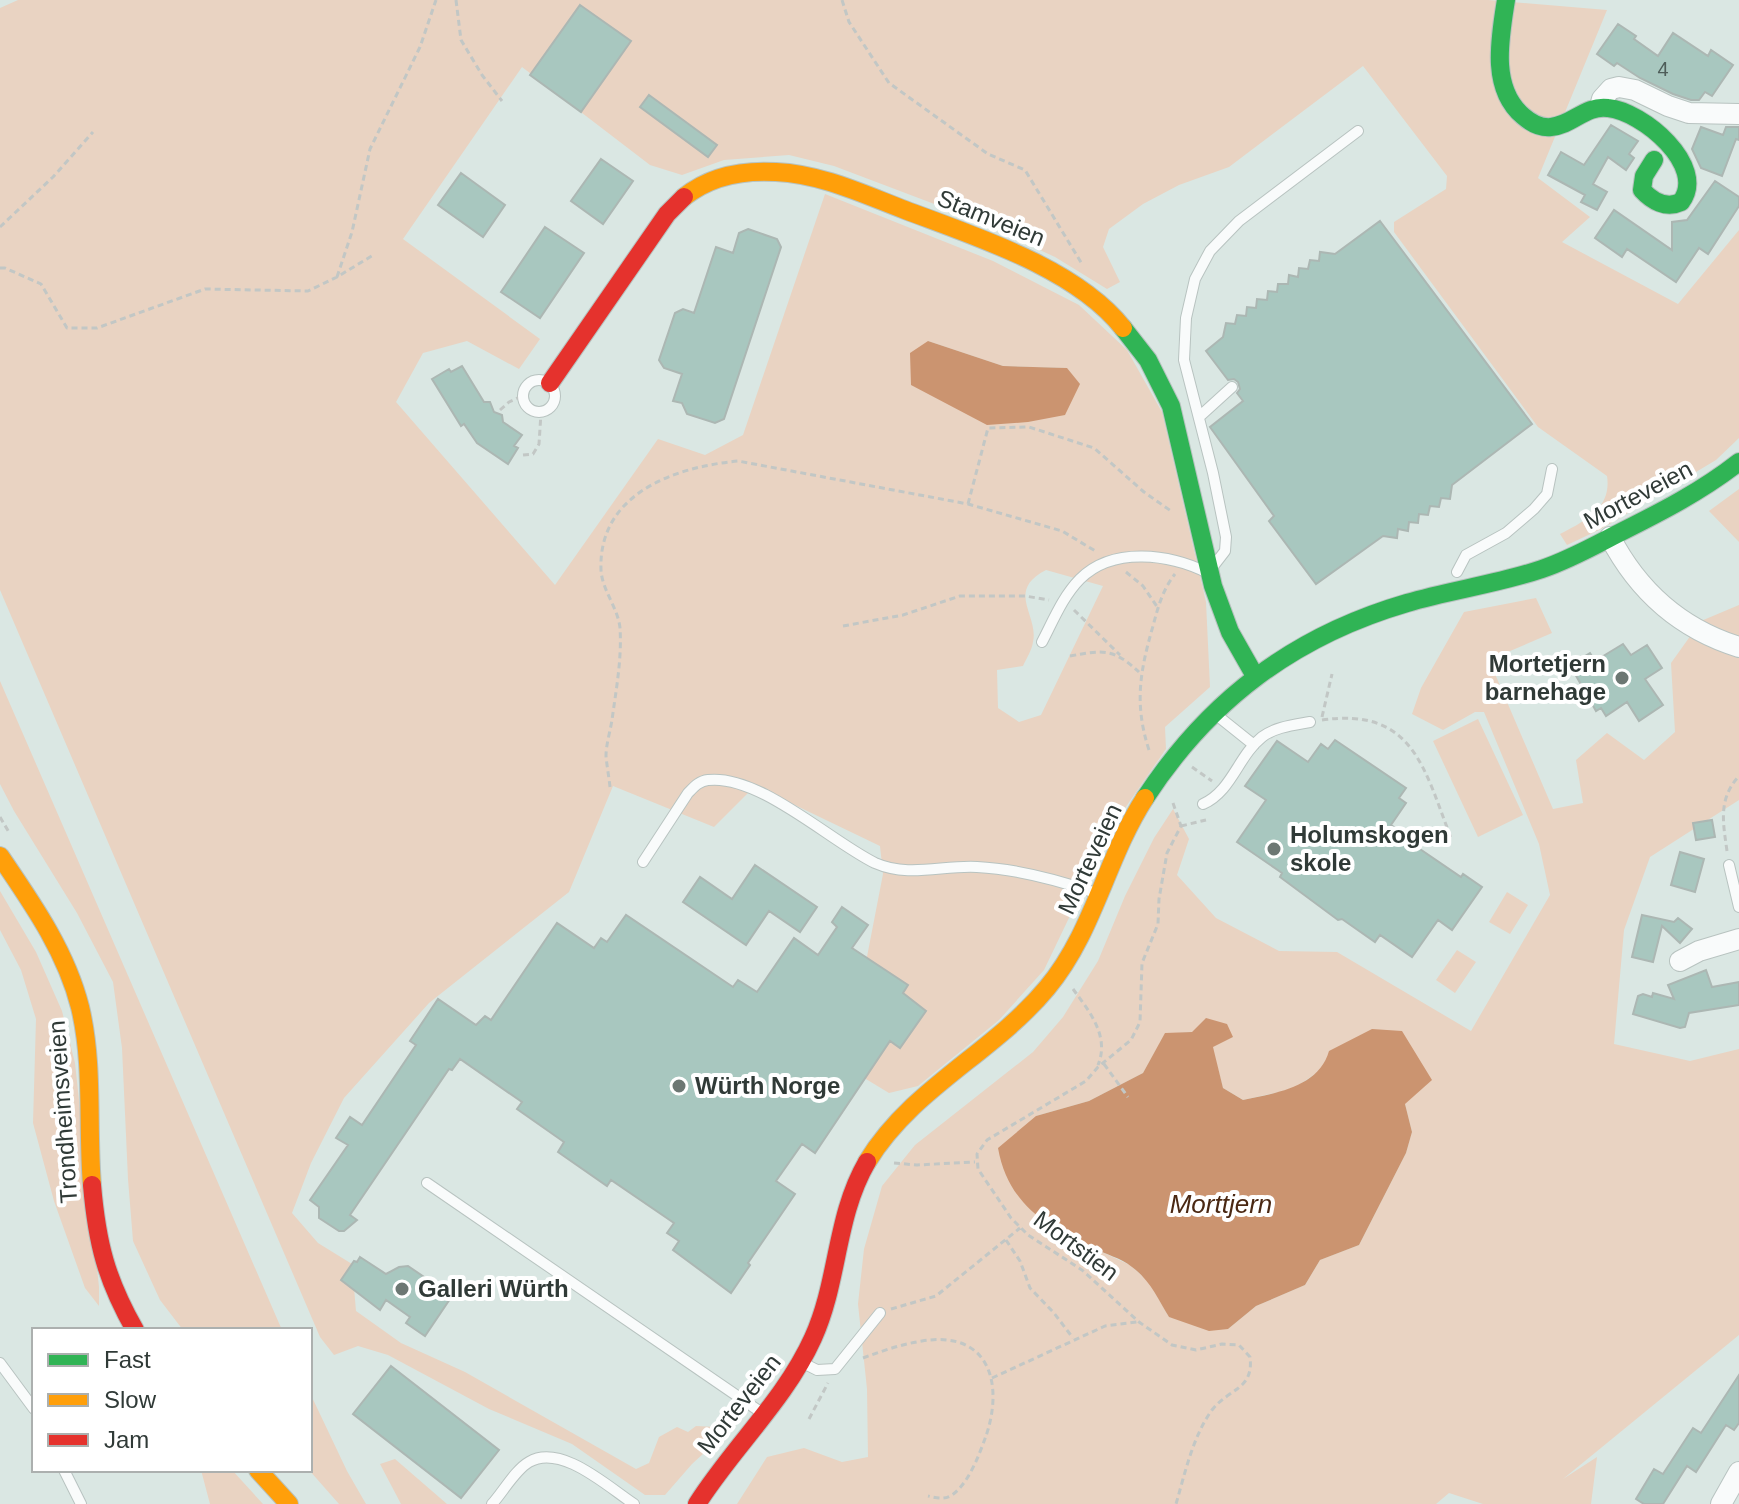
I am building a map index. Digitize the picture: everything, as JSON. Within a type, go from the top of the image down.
[{"type":"street","points":[[1506,0],[1500,47],[1502,78],[1508,98],[1518,112],[1537,125],[1552,127],[1566,123],[1588,109],[1600,107],[1638,118],[1667,143],[1687,179],[1685,195],[1674,205],[1660,205],[1642,190],[1644,176],[1654,160]]},
{"type":"street","points":[[1600,107],[1602,99],[1611,89],[1625,87],[1689,113],[1739,114]]},
{"type":"street","name":"Stamveien","points":[[550,383],[667,214],[690,192],[719,178],[757,171],[799,174],[852,189],[1043,264],[1112,314],[1148,360],[1172,409],[1208,573],[1229,634],[1255,676]]},
{"type":"street","name":"Morteveien","points":[[697,1504],[722,1464],[801,1362],[826,1304],[845,1210],[857,1178],[872,1153],[906,1113],[1016,1021],[1045,992],[1073,951],[1131,822],[1182,746],[1212,712],[1255,676],[1310,643],[1366,617],[1405,604],[1538,571],[1575,556],[1696,492],[1739,462]]},
{"type":"street","points":[[1610,537],[1634,576],[1664,607],[1705,634],[1739,647]]},
{"type":"street","name":"Trondheimsveien","points":[[0,856],[52,935],[77,994],[86,1047],[97,1233],[108,1278],[134,1328]]},
{"type":"street","points":[[1680,961],[1699,951],[1739,939]]},
{"type":"street","points":[[260,1472],[289,1504]]},
{"type":"street","points":[[1721,1504],[1739,1472]]},
{"type":"lane","points":[[1042,642],[1080,579],[1098,565],[1110,560],[1146,557],[1184,562],[1208,573],[1218,564],[1225,551],[1226,537],[1184,360],[1184,335],[1195,279],[1210,251],[1239,221],[1358,131]]},
{"type":"lane","points":[[532,381],[550,383],[554,389],[554,404],[541,413],[528,409],[522,396],[525,387],[532,381]]},
{"type":"lane","points":[[1199,417],[1232,387]]},
{"type":"lane","points":[[1457,572],[1466,555],[1506,533],[1534,509],[1547,494],[1552,469]]},
{"type":"lane","points":[[1212,712],[1254,745]]},
{"type":"lane","points":[[1203,804],[1217,797],[1261,738],[1277,729],[1310,722]]},
{"type":"lane","points":[[643,862],[688,793],[708,780],[742,785],[758,791],[885,867],[915,872],[956,867],[997,869],[1049,879],[1098,894]]},
{"type":"lane","points":[[1729,865],[1739,907]]},
{"type":"lane","points":[[427,1183],[763,1414]]},
{"type":"lane","points":[[801,1362],[817,1370],[838,1367],[880,1313]]},
{"type":"lane","points":[[0,1363],[32,1405]]},
{"type":"lane","points":[[492,1504],[528,1462],[548,1456],[579,1466],[634,1504]]},
{"type":"lane","points":[[65,1472],[81,1504]]},
{"type":"path","points":[[337,277],[352,232],[370,149],[420,47],[436,0]]},
{"type":"path","points":[[456,0],[461,40],[502,101]]},
{"type":"path","points":[[842,0],[849,22],[889,83],[988,154],[1025,170],[1088,275]]},
{"type":"path","points":[[0,227],[53,177],[93,132]]},
{"type":"path","points":[[0,268],[41,284],[67,328],[97,328],[205,289],[308,291],[375,254]]},
{"type":"path","points":[[500,410],[522,396]]},
{"type":"path","points":[[523,455],[533,454],[539,444],[541,413]]},
{"type":"path","points":[[968,504],[988,428],[1029,427],[1094,448],[1144,492],[1199,530]]},
{"type":"path","points":[[610,787],[606,755],[618,679],[620,625],[601,575],[601,542],[613,518],[634,496],[666,477],[708,464],[738,461],[968,504],[1062,531],[1110,560],[1143,586],[1158,608]]},
{"type":"path","points":[[1153,761],[1142,727],[1140,672],[1167,583],[1184,562]]},
{"type":"path","points":[[843,626],[903,615],[960,596],[1025,596],[1064,602],[1140,672]]},
{"type":"path","points":[[1070,656],[1100,651],[1120,655]]},
{"type":"path","points":[[1332,674],[1321,720],[1361,718],[1374,721],[1405,740],[1421,763],[1451,838]]},
{"type":"path","points":[[1189,765],[1224,788]]},
{"type":"path","points":[[1729,865],[1723,803],[1726,793],[1739,776]]},
{"type":"path","points":[[887,1162],[929,1165],[976,1162],[977,1154],[987,1140],[1086,1081],[1131,1040],[1140,1022],[1142,963],[1158,924],[1167,853],[1181,826],[1173,803]]},
{"type":"path","points":[[1181,826],[1206,820]]},
{"type":"path","points":[[1071,986],[1100,1034],[1103,1047],[1098,1067]]},
{"type":"path","points":[[1104,1063],[1128,1097]]},
{"type":"path","name":"Mortstien","points":[[976,1162],[983,1177],[1020,1228],[1082,1270],[1139,1322],[1172,1345],[1196,1350],[1232,1344],[1245,1349],[1250,1357],[1250,1374],[1246,1381],[1223,1398],[1208,1416],[1188,1462],[1176,1504]]},
{"type":"path","points":[[880,1313],[917,1299],[936,1296],[1020,1228]]},
{"type":"path","points":[[1006,1240],[1020,1261],[1030,1288],[1073,1339]]},
{"type":"path","points":[[992,1378],[1105,1326],[1139,1322]]},
{"type":"path","points":[[809,1419],[838,1367],[923,1340],[950,1340],[973,1348],[992,1378],[992,1414],[973,1466],[953,1494],[942,1498],[928,1496]]},
{"type":"shaded area","points":[[18,0],[1488,0],[1607,10],[1538,178],[1590,217],[1562,242],[1678,304],[1739,230],[1739,438],[1716,460],[1601,529],[1567,545],[1560,534],[1587,518],[1601,505],[1607,476],[1538,427],[1394,232],[1394,222],[1446,189],[1447,176],[1363,66],[1229,167],[1179,185],[1143,204],[1109,229],[1103,247],[1120,282],[1107,289],[1055,257],[966,216],[834,166],[789,155],[724,160],[682,175],[650,165],[522,67],[403,239],[540,339],[519,369],[467,341],[423,353],[396,402],[555,585],[658,439],[705,455],[743,435],[825,194],[993,261],[1079,305],[1127,350],[1162,412],[1206,602],[1210,687],[1165,727],[1166,749],[1114,824],[1044,970],[999,1020],[918,1086],[889,1093],[851,1070],[848,1055],[883,874],[880,846],[755,786],[714,827],[613,786],[569,892],[429,1003],[344,1098],[311,1163],[292,1213],[318,1243],[352,1264],[356,1311],[401,1343],[465,1372],[636,1469],[649,1463],[659,1437],[677,1427],[688,1432],[696,1426],[716,1427],[716,1442],[665,1495],[645,1495],[572,1444],[489,1409],[388,1355],[358,1346],[334,1355],[320,1337],[0,590],[0,8]],"holes":[[[928,341],[1003,366],[1067,368],[911,385]],[[1046,570],[1103,586],[1041,715],[1019,722],[998,708],[997,670],[1023,666],[1029,654],[1034,632],[1025,595],[1034,578]]]},
{"type":"shaded area","points":[[1739,489],[1739,542],[1709,511]]},
{"type":"shaded area","points":[[1536,598],[1552,633],[1489,660],[1553,809],[1583,803],[1576,760],[1607,733],[1644,760],[1675,732],[1671,663],[1701,621],[1739,605],[1739,800],[1650,857],[1624,930],[1614,1044],[1690,1061],[1739,1049],[1739,1335],[1563,1479],[1597,1457],[1591,1504],[1483,1504],[1449,1493],[1436,1504],[737,1504],[767,1457],[804,1448],[842,1462],[868,1457],[867,1389],[858,1304],[864,1249],[882,1186],[915,1145],[1033,1052],[1063,1017],[1098,961],[1125,896],[1154,838],[1173,809],[1189,839],[1177,875],[1216,918],[1279,951],[1337,952],[1471,1031],[1550,895],[1539,844],[1484,712],[1475,712],[1443,730],[1412,714],[1421,688],[1464,612]],"holes":[[[1192,1032],[1233,1037],[1212,1046],[1223,1088],[1243,1100],[1293,1089],[1325,1067],[1405,1104],[1412,1132],[1406,1153],[1359,1245],[1320,1260],[1305,1285],[1256,1306],[1228,1329],[1169,1317],[1149,1282],[1130,1265],[1059,1232],[1036,1116],[1089,1101],[1143,1073],[1165,1034]]]},
{"type":"shaded area","points":[[0,681],[281,1328],[181,1328],[160,1300],[133,1241],[122,1048],[113,982],[77,913],[0,784]]},
{"type":"shaded area","points":[[1478,719],[1523,815],[1478,837],[1433,741]]},
{"type":"shaded area","points":[[0,891],[36,952],[62,1011],[75,1063],[99,1306],[85,1288],[54,1201],[33,1123],[36,1019],[21,970],[0,930]]},
{"type":"shaded area","points":[[1507,892],[1528,905],[1510,934],[1489,922]]},
{"type":"shaded area","points":[[1457,950],[1476,962],[1455,993],[1436,980]]},
{"type":"shaded area","points":[[312,1397],[366,1504],[339,1504],[311,1472]]},
{"type":"shaded area","points":[[395,1459],[447,1504],[401,1504],[380,1464]]},
{"type":"shaded area","points":[[202,1472],[234,1472],[263,1504],[210,1504]]},
{"type":"water","points":[[928,341],[1003,366],[1067,368],[1080,384],[1065,415],[987,425],[911,385],[910,353]]},
{"type":"water","name":"Morttjern","points":[[1206,1018],[1227,1024],[1233,1037],[1213,1047],[1223,1088],[1243,1100],[1282,1091],[1306,1080],[1324,1063],[1329,1051],[1372,1029],[1402,1031],[1432,1080],[1405,1104],[1412,1132],[1406,1153],[1359,1245],[1320,1260],[1305,1285],[1256,1306],[1228,1329],[1209,1331],[1169,1317],[1149,1284],[1132,1267],[1060,1231],[1032,1211],[1010,1184],[998,1148],[1036,1116],[1089,1101],[1143,1073],[1165,1033],[1192,1032]]},
{"type":"building","points":[[580,5],[631,41],[581,112],[530,75]]},
{"type":"building","points":[[1618,24],[1658,56],[1673,33],[1708,56],[1711,50],[1733,65],[1712,96],[1705,92],[1699,100],[1691,100],[1673,94],[1617,63],[1614,66],[1597,54]]},
{"type":"building","points":[[649,95],[717,145],[708,157],[640,107]]},
{"type":"building","points":[[1611,125],[1638,141],[1629,154],[1634,158],[1626,170],[1608,157],[1593,184],[1607,192],[1597,210],[1581,202],[1585,195],[1548,175],[1561,152],[1584,165]]},
{"type":"building","points":[[1701,127],[1723,135],[1726,127],[1739,127],[1739,140],[1736,139],[1722,176],[1701,168],[1692,149]]},
{"type":"building","points":[[601,159],[633,181],[603,224],[571,201]]},
{"type":"building","points":[[461,173],[505,205],[483,237],[438,205]]},
{"type":"building","points":[[1715,181],[1739,197],[1739,206],[1708,254],[1699,248],[1676,282],[1627,249],[1622,257],[1595,238],[1614,210],[1672,250],[1672,222],[1687,220]]},
{"type":"building","points":[[1380,221],[1532,424],[1452,485],[1450,499],[1441,498],[1439,507],[1430,506],[1428,515],[1419,514],[1418,523],[1409,522],[1408,531],[1398,529],[1397,538],[1383,536],[1316,584],[1269,521],[1274,516],[1210,427],[1243,401],[1237,393],[1240,389],[1238,382],[1228,380],[1206,351],[1223,337],[1226,323],[1235,324],[1237,315],[1246,316],[1247,307],[1256,308],[1257,299],[1267,300],[1268,291],[1277,292],[1278,284],[1288,284],[1289,275],[1298,277],[1299,268],[1308,269],[1310,260],[1319,261],[1320,252],[1335,254]]},
{"type":"building","points":[[545,227],[584,253],[540,318],[501,292]]},
{"type":"building","points":[[748,229],[777,239],[781,247],[724,419],[715,423],[687,414],[682,403],[673,401],[682,374],[664,368],[659,360],[675,313],[683,309],[694,313],[716,247],[733,253],[739,233]]},
{"type":"building","points":[[462,366],[484,402],[490,402],[494,412],[502,415],[503,422],[522,435],[514,446],[518,448],[508,464],[477,443],[464,424],[461,426],[432,379],[449,369],[451,372]]},
{"type":"building","points":[[1623,644],[1631,655],[1647,645],[1662,668],[1645,679],[1663,705],[1639,721],[1627,702],[1606,716],[1601,708],[1596,711],[1570,665],[1590,653],[1595,661]]},
{"type":"building","name":"Holumskogen skole","points":[[1335,740],[1406,788],[1399,798],[1406,803],[1391,825],[1461,877],[1463,874],[1482,887],[1452,930],[1438,920],[1412,957],[1380,935],[1375,942],[1342,919],[1338,920],[1280,877],[1282,873],[1237,842],[1266,800],[1245,786],[1277,741],[1308,762],[1321,744],[1328,749]]},
{"type":"building","points":[[1712,820],[1715,837],[1696,840],[1693,823]]},
{"type":"building","points":[[1680,852],[1704,859],[1695,892],[1671,885]]},
{"type":"building","points":[[755,865],[817,907],[800,932],[769,911],[746,945],[683,902],[700,877],[732,899]]},
{"type":"building","name":"Würth Norge","points":[[842,907],[868,925],[852,948],[908,985],[903,993],[926,1011],[900,1048],[890,1041],[815,1153],[802,1144],[776,1181],[795,1194],[731,1293],[673,1250],[679,1241],[667,1233],[674,1223],[611,1180],[607,1186],[558,1152],[564,1142],[517,1109],[522,1102],[460,1059],[452,1070],[449,1069],[350,1215],[357,1220],[344,1231],[339,1231],[319,1218],[319,1207],[310,1200],[348,1145],[336,1138],[350,1117],[362,1125],[416,1045],[410,1041],[438,999],[476,1025],[485,1016],[491,1020],[557,923],[594,948],[601,938],[607,942],[626,915],[733,987],[738,980],[757,992],[794,938],[818,955],[837,927],[832,922]]},
{"type":"building","points":[[1642,915],[1674,922],[1678,918],[1692,929],[1680,943],[1662,926],[1653,962],[1632,957]]},
{"type":"building","points":[[1706,970],[1712,987],[1739,982],[1739,1005],[1689,1013],[1685,1027],[1680,1028],[1633,1014],[1638,996],[1652,997],[1653,993],[1674,999],[1668,985]]},
{"type":"building","points":[[360,1257],[386,1274],[408,1266],[452,1296],[425,1336],[406,1323],[410,1317],[386,1300],[380,1310],[341,1280]]},
{"type":"building","points":[[391,1366],[499,1450],[461,1498],[353,1414]]},
{"type":"building","points":[[1739,1375],[1739,1423],[1734,1430],[1726,1425],[1696,1472],[1687,1466],[1663,1504],[1644,1504],[1636,1499],[1654,1469],[1663,1474],[1693,1428],[1701,1433]]},
{"type":"traffic: fast","points":[[1506,0],[1500,46],[1502,77],[1513,105],[1523,116],[1547,127],[1566,123],[1600,108],[1622,111],[1638,119],[1679,157],[1686,173],[1687,188],[1681,202],[1670,205],[1660,203],[1642,190],[1644,176],[1654,160]]},
{"type":"traffic: fast","points":[[1123,328],[1148,360],[1171,406],[1213,586],[1230,632],[1255,676]]},
{"type":"traffic: fast","points":[[1145,798],[1170,763],[1226,702],[1291,653],[1366,617],[1407,603],[1492,583],[1562,561],[1681,500],[1739,462]]},
{"type":"traffic: slow","points":[[684,197],[716,179],[739,173],[776,172],[826,181],[1022,256],[1079,288],[1123,328]]},
{"type":"traffic: slow","points":[[867,1162],[885,1136],[907,1113],[1026,1011],[1047,988],[1077,943],[1120,845],[1145,798]]},
{"type":"traffic: slow","points":[[0,856],[57,947],[80,1007],[89,1073],[92,1185]]},
{"type":"traffic: slow","points":[[260,1472],[289,1504]]},
{"type":"traffic: jam","points":[[550,383],[667,214],[684,197]]},
{"type":"traffic: jam","points":[[697,1504],[788,1382],[813,1338],[828,1294],[849,1205],[867,1162]]},
{"type":"traffic: jam","points":[[92,1185],[104,1260],[134,1328]]},
{"type":"place","name":"Mortetjern barnehage","points":[[1622,678]]},
{"type":"place","name":"Holumskogen skole","points":[[1274,849]]},
{"type":"place","name":"Würth Norge","points":[[679,1086]]},
{"type":"place","name":"Galleri Würth","points":[[402,1289]]}]
